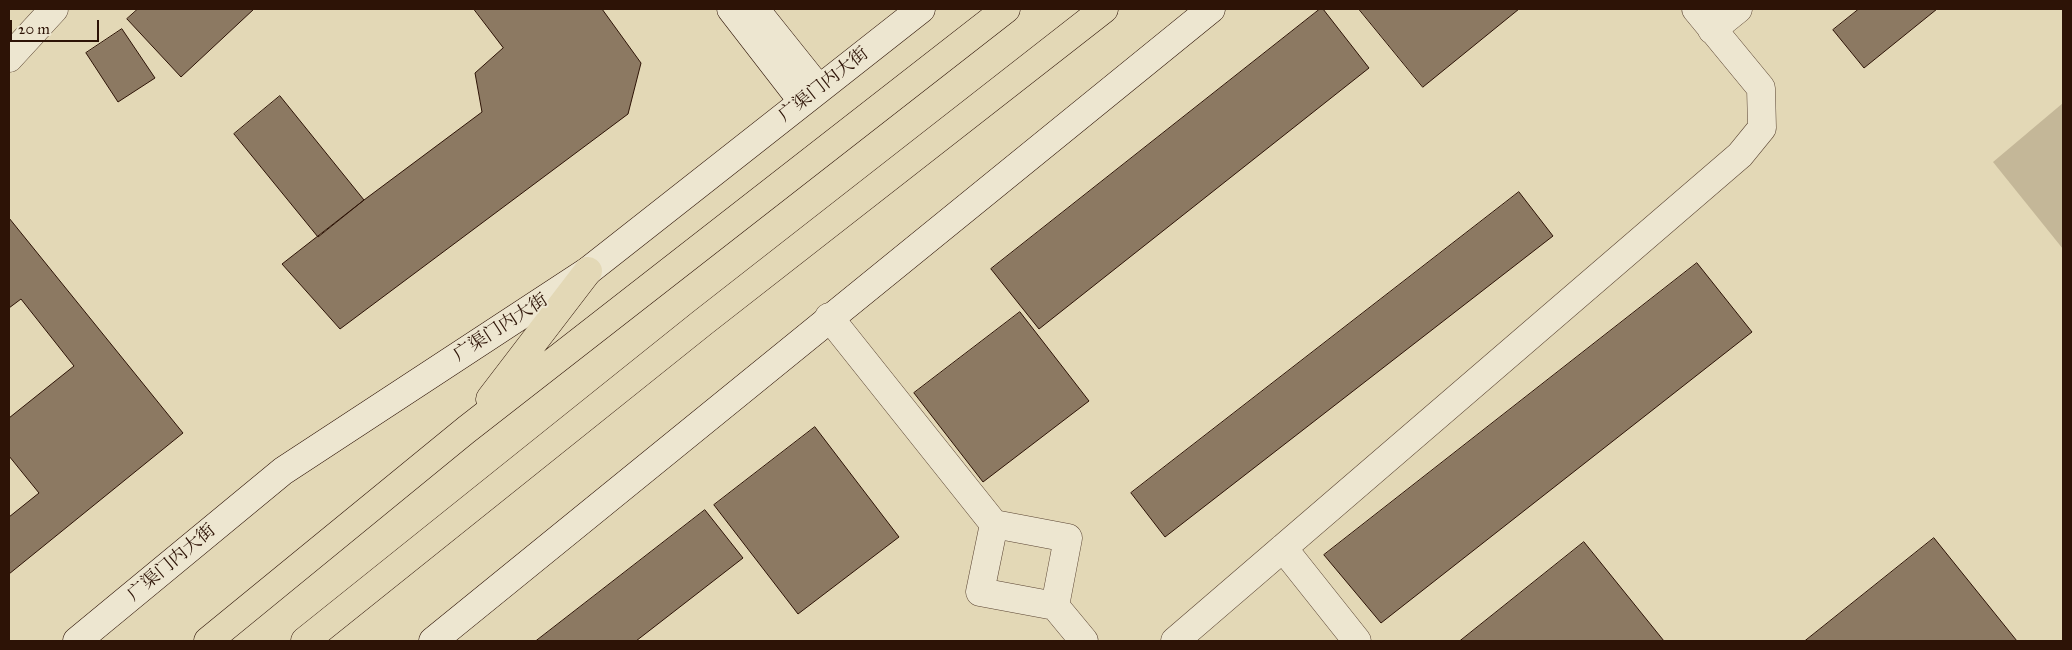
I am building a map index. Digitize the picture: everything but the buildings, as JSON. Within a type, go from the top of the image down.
[{"type":"main road","points":[[208,641],[466,430],[1006,9]]},
{"type":"main road","points":[[305,641],[694,329],[1104,9]]},
{"type":"main road","points":[[466,430],[588,271]]},
{"type":"street","points":[[9,58],[54,9]]},
{"type":"street","points":[[731,9],[811,95]]},
{"type":"street","points":[[755,9],[811,95]]},
{"type":"street","name":"广渠门内大街","points":[[77,641],[283,471],[588,271],[921,9]]},
{"type":"street","points":[[433,641],[829,317],[1211,9]]},
{"type":"street","points":[[1175,641],[1733,161],[1762,128],[1761,88],[1704,19],[1738,9]]},
{"type":"street","points":[[829,317],[994,524],[1068,538],[1055,606]]},
{"type":"street","points":[[994,524],[980,592],[1055,606],[1084,641]]},
{"type":"street","points":[[1283,548],[1357,641]]},
{"type":"shaded area","points":[[2063,103],[2063,249],[1993,162]]}]
